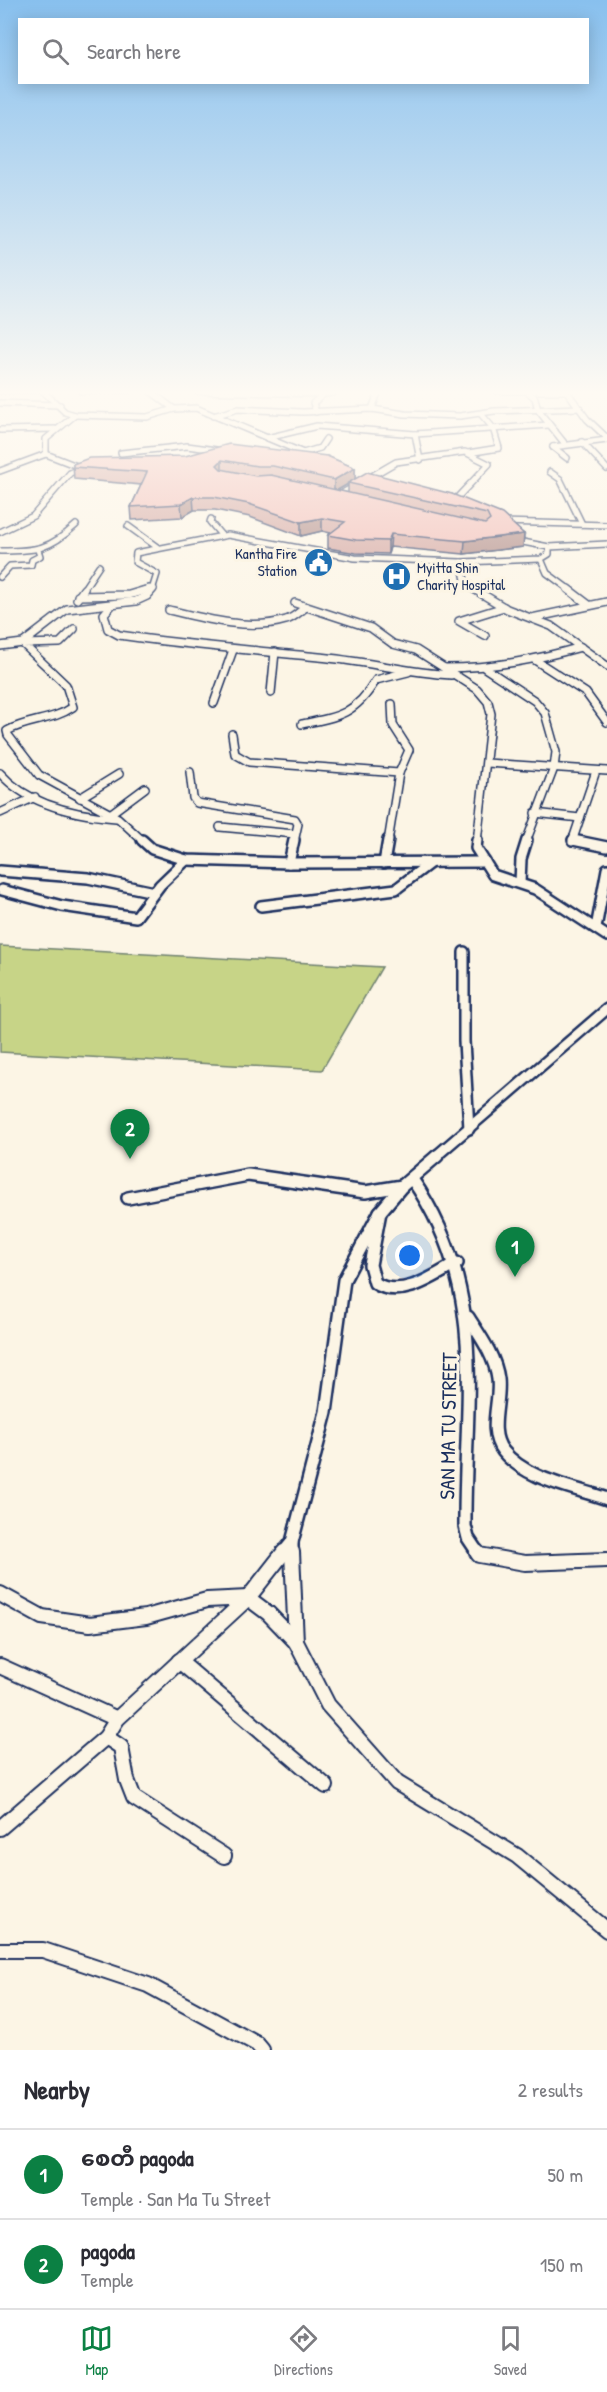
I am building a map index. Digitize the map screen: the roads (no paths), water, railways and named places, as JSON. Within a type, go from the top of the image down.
[{"type":"street","points":[[0,532],[33,516],[58,486]]},
{"type":"street","points":[[334,498],[357,486]]},
{"type":"street","points":[[453,502],[470,486]]},
{"type":"street","points":[[563,486],[582,524]]},
{"type":"street","points":[[323,495],[345,500]]},
{"type":"street","points":[[442,499],[461,506]]},
{"type":"street","points":[[211,519],[210,522],[221,535]]},
{"type":"street","points":[[495,520],[504,523],[607,525]]},
{"type":"street","points":[[504,523],[523,542],[549,547],[607,544]]},
{"type":"street","points":[[0,550],[38,550],[53,546],[76,525]]},
{"type":"street","points":[[128,526],[157,547]]},
{"type":"street","points":[[23,644],[50,620],[68,608],[136,602],[154,588],[157,574],[140,567],[135,562],[136,553],[221,535],[355,558],[461,562],[541,559],[549,554],[549,547]]},
{"type":"street","points":[[0,577],[10,566],[31,565],[32,560],[40,556],[38,550]]},
{"type":"street","points":[[541,559],[547,573],[589,605]]},
{"type":"street","points":[[461,562],[465,580],[486,598],[551,626],[607,666]]},
{"type":"street","points":[[75,607],[78,596],[99,566]]},
{"type":"street","points":[[78,596],[129,595],[154,588]]},
{"type":"street","points":[[532,618],[607,602]]},
{"type":"street","points":[[295,603],[371,628],[393,644],[416,650],[445,668],[451,675],[477,689],[488,702],[491,714],[476,848],[494,875],[535,889],[607,936]]},
{"type":"street","points":[[111,606],[104,614],[108,629],[119,635],[233,650],[322,657],[408,672],[451,675]]},
{"type":"street","points":[[169,610],[197,618],[271,622],[290,619],[306,607]]},
{"type":"street","points":[[485,636],[459,621],[504,607]]},
{"type":"street","points":[[0,646],[60,643],[74,630]]},
{"type":"street","points":[[23,644],[66,685],[73,707],[63,714],[14,725],[7,730],[8,735],[39,775],[114,816],[152,849],[186,860],[289,863],[485,862]]},
{"type":"street","points":[[445,668],[485,668],[535,660],[581,647]]},
{"type":"street","points":[[214,703],[233,650]]},
{"type":"street","points":[[271,693],[275,652]]},
{"type":"street","points":[[598,660],[607,658]]},
{"type":"street","points":[[535,660],[586,693],[607,722]]},
{"type":"street","points":[[485,668],[535,701],[545,713],[556,752],[554,768],[535,813],[521,859],[520,883]]},
{"type":"street","points":[[302,724],[346,715],[358,707],[376,680],[408,672]]},
{"type":"street","points":[[384,862],[399,773],[409,750],[397,735],[390,719],[392,704]]},
{"type":"street","points":[[232,734],[235,754],[249,762],[399,773]]},
{"type":"street","points":[[487,763],[607,771]]},
{"type":"street","points":[[596,771],[572,842],[607,848]]},
{"type":"street","points":[[0,772],[10,785],[50,806],[80,816],[114,816],[145,788]]},
{"type":"street","points":[[190,772],[193,798],[197,803],[290,817],[298,824],[289,863]]},
{"type":"street","points":[[80,798],[119,774]]},
{"type":"street","points":[[0,813],[35,797]]},
{"type":"street","points":[[535,813],[580,818]]},
{"type":"street","points":[[220,827],[295,834]]},
{"type":"street","points":[[2,890],[62,906],[132,918],[136,917],[154,892],[186,860]]},
{"type":"street","points":[[261,906],[396,889],[430,863]]},
{"type":"street","points":[[596,928],[607,869]]},
{"type":"street","points":[[0,871],[88,878],[154,892]]},
{"type":"street","points":[[464,952],[464,1041],[469,1129]]},
{"type":"street","points":[[296,1642],[291,1542],[326,1412],[344,1280],[380,1212],[407,1183],[607,1009]]},
{"type":"street","points":[[128,1198],[248,1174],[365,1192],[407,1183]]},
{"type":"street","name":"SAN MA TU STREET","points":[[407,1183],[429,1201],[457,1263],[466,1315],[469,1381],[464,1468],[467,1536],[479,1555],[525,1563],[607,1560]]},
{"type":"street","points":[[380,1212],[381,1228],[370,1271],[375,1282],[384,1290],[400,1290],[457,1263]]},
{"type":"street","points":[[466,1315],[493,1358],[500,1388],[494,1429],[501,1450],[519,1465],[607,1499]]},
{"type":"street","points":[[0,1828],[106,1737],[117,1719],[248,1598],[291,1542]]},
{"type":"street","points":[[0,1594],[42,1617],[90,1624],[146,1617],[207,1600],[248,1598],[268,1613],[296,1642],[328,1705],[397,1783],[517,1856],[607,1930]]},
{"type":"street","points":[[179,1661],[326,1786]]},
{"type":"street","points":[[0,1666],[117,1719]]},
{"type":"street","points":[[106,1737],[121,1747],[126,1768],[125,1785],[134,1798],[224,1856]]},
{"type":"street","points":[[0,1950],[44,1950],[148,1985],[256,2044],[262,2050]]},
{"type":"place","name":"Kantha Fire Station","points":[[318,562]]},
{"type":"place","name":"Myitta Shin Charity Hospital","points":[[396,576]]},
{"type":"place","name":"pagoda","points":[[130,1159]]},
{"type":"place","name":"စေတီ pagoda","points":[[515,1277]]}]
